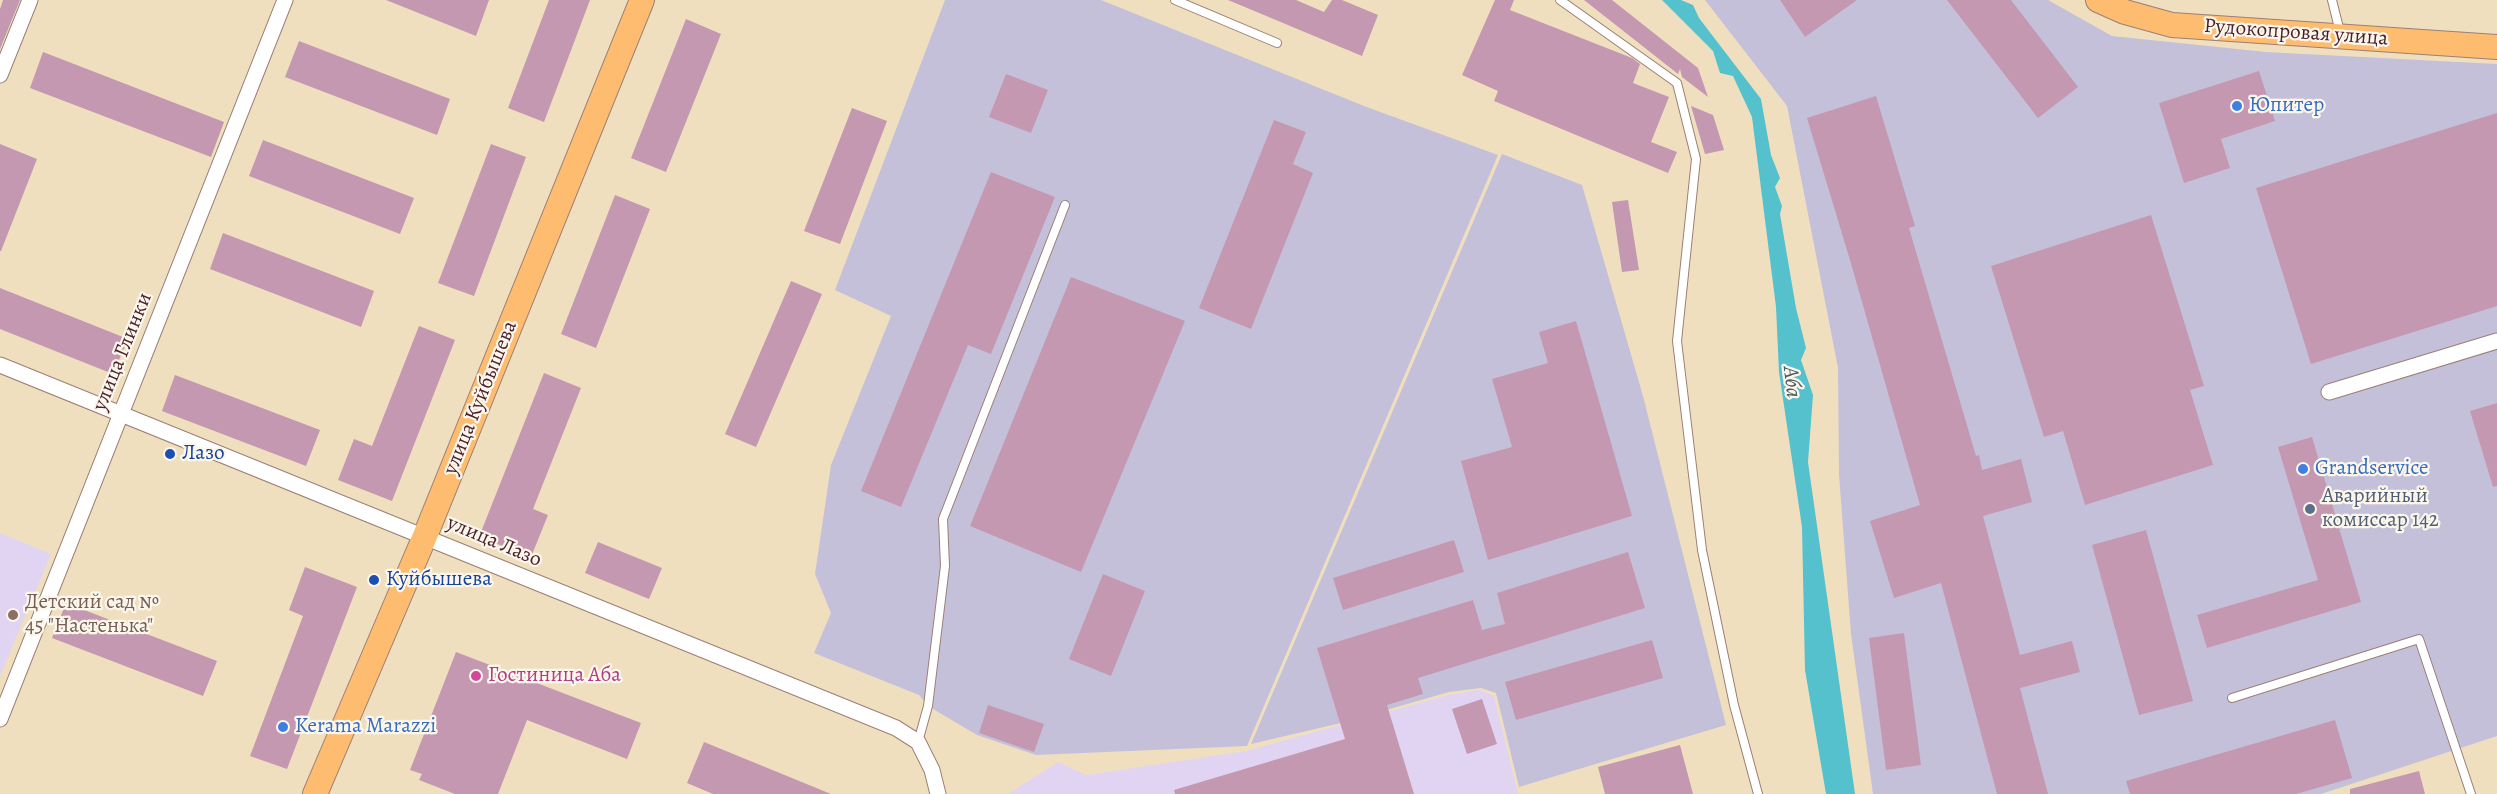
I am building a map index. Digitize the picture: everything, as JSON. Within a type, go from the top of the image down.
[{"type":"main road","name":"улица Куйбышева","points":[[315,794],[425,536],[642,0]]},
{"type":"main road","name":"Рудокопровая улица","points":[[2098,0],[2125,12],[2172,25],[2497,47]]},
{"type":"street","points":[[0,75],[30,0]]},
{"type":"street","name":"улица Глинки","points":[[0,719],[285,0]]},
{"type":"street","points":[[2329,392],[2497,341]]},
{"type":"street","name":"улица Лазо","points":[[0,365],[896,728],[918,742]]},
{"type":"street","points":[[918,742],[932,770],[938,794]]},
{"type":"lane","points":[[1175,0],[1277,43]]},
{"type":"lane","points":[[1560,0],[1677,83],[1696,159],[1677,341],[1702,550],[1734,705],[1758,794]]},
{"type":"lane","points":[[2332,0],[2341,36]]},
{"type":"lane","points":[[918,742],[928,706],[945,566],[943,519],[1065,205]]},
{"type":"lane","points":[[2232,698],[2419,639],[2471,794]]},
{"type":"shaded area","points":[[945,0],[1101,0],[1364,106],[1498,155],[1247,746],[1036,755],[977,735],[928,706],[919,695],[814,653],[831,613],[815,574],[831,465],[891,316],[835,290]]},
{"type":"shaded area","points":[[1705,0],[2048,0],[2112,36],[2266,52],[2497,64],[2497,736],[2321,794],[1873,794],[1851,634],[1839,475],[1838,368],[1787,106]]},
{"type":"shaded area","points":[[1502,154],[1582,185],[1643,396],[1726,725],[1519,787],[1496,693],[1481,688],[1449,692],[1341,723],[1251,744]]},
{"type":"shaded area","name":"Детский сад № 45 \"Настенька\"","points":[[0,533],[51,554],[0,676]]},
{"type":"shaded area","points":[[1479,690],[1494,696],[1518,794],[1008,794],[1058,762],[1086,775],[1246,751],[1449,695]]},
{"type":"water","name":"Аба","points":[[1662,0],[1681,0],[1693,5],[1699,18],[1761,99],[1771,155],[1780,178],[1775,187],[1782,206],[1780,214],[1796,308],[1806,348],[1801,360],[1813,395],[1808,462],[1855,794],[1826,794],[1805,670],[1802,527],[1779,372],[1776,307],[1752,117],[1733,76],[1720,73],[1713,51]]},
{"type":"building","points":[[3,0],[20,0],[0,49],[0,9]]},
{"type":"building","points":[[386,0],[489,0],[476,36]]},
{"type":"building","points":[[549,0],[590,0],[544,122],[508,108]]},
{"type":"building","points":[[1228,0],[1296,0],[1324,12],[1332,0],[1342,0],[1378,15],[1362,56]]},
{"type":"building","points":[[1495,0],[1514,0],[1510,10],[1632,58],[1640,64],[1633,83],[1669,97],[1651,142],[1677,152],[1668,173],[1494,101],[1498,91],[1462,75]]},
{"type":"building","points":[[1584,0],[1612,0],[1698,68],[1708,97],[1682,77],[1680,69],[1678,74]]},
{"type":"building","points":[[1780,0],[1857,0],[1805,37]]},
{"type":"building","points":[[1947,0],[2011,0],[2078,87],[2038,118]]},
{"type":"building","points":[[686,19],[721,34],[666,172],[631,158]]},
{"type":"building","points":[[299,41],[450,99],[437,135],[285,77]]},
{"type":"building","points":[[43,52],[224,122],[211,157],[30,88]]},
{"type":"building","points":[[2259,71],[2275,121],[2221,139],[2230,168],[2184,183],[2159,103]]},
{"type":"building","points":[[1006,74],[1048,90],[1031,133],[989,117]]},
{"type":"building","points":[[1876,96],[1915,226],[1909,228],[1976,456],[1979,455],[1982,470],[2021,459],[2032,502],[1983,516],[2020,655],[2072,641],[2080,672],[2020,688],[2048,794],[1997,794],[1941,583],[1894,598],[1870,521],[1920,505],[1807,118]]},
{"type":"building","points":[[1691,106],[1713,115],[1724,150],[1705,154]]},
{"type":"building","points":[[852,108],[887,121],[840,244],[804,231]]},
{"type":"building","points":[[2497,113],[2497,306],[2311,364],[2256,188]]},
{"type":"building","points":[[1274,120],[1306,132],[1293,164],[1313,173],[1251,329],[1199,308]]},
{"type":"building","points":[[263,140],[414,198],[400,234],[249,176]]},
{"type":"building","points":[[0,144],[37,159],[1,251],[0,251]]},
{"type":"building","points":[[491,144],[526,157],[474,296],[438,283]]},
{"type":"building","points":[[991,172],[1055,197],[991,354],[968,345],[901,507],[861,491]]},
{"type":"building","points":[[615,195],[650,209],[596,348],[561,334]]},
{"type":"building","points":[[1628,200],[1639,270],[1622,272],[1612,202]]},
{"type":"building","points":[[2151,215],[2204,386],[2190,390],[2213,465],[2085,505],[2063,431],[2044,437],[1991,266]]},
{"type":"building","points":[[223,233],[374,291],[361,327],[210,269]]},
{"type":"building","points":[[1071,277],[1185,321],[1081,572],[970,526]]},
{"type":"building","points":[[791,281],[822,294],[756,447],[725,434]]},
{"type":"building","points":[[0,288],[128,339],[113,374],[0,329]]},
{"type":"building","points":[[1576,321],[1632,516],[1488,560],[1461,461],[1512,447],[1492,379],[1548,363],[1539,332]]},
{"type":"building","points":[[419,326],[455,340],[392,501],[338,480],[354,439],[372,446]]},
{"type":"building","points":[[544,373],[581,388],[533,509],[548,515],[531,557],[479,537]]},
{"type":"building","points":[[175,375],[320,430],[306,466],[162,411]]},
{"type":"building","points":[[2497,403],[2497,486],[2493,487],[2470,411]]},
{"type":"building","points":[[2312,437],[2361,602],[2207,648],[2197,615],[2318,580],[2278,447]]},
{"type":"building","points":[[2146,530],[2193,701],[2139,715],[2092,545]]},
{"type":"building","points":[[1454,540],[1464,572],[1343,610],[1333,578]]},
{"type":"building","points":[[598,542],[662,568],[649,599],[585,573]]},
{"type":"building","points":[[1628,552],[1645,608],[1418,678],[1423,694],[1387,705],[1414,794],[1175,794],[1174,790],[1345,739],[1317,648],[1473,600],[1482,630],[1505,624],[1497,593]]},
{"type":"building","points":[[305,567],[357,587],[287,769],[250,756],[303,616],[289,610]]},
{"type":"building","points":[[1103,574],[1145,591],[1111,676],[1069,659]]},
{"type":"building","points":[[66,603],[217,661],[203,696],[52,638]]},
{"type":"building","points":[[1904,633],[1921,765],[1886,770],[1869,638]]},
{"type":"building","points":[[1652,640],[1663,678],[1516,720],[1505,682]]},
{"type":"building","points":[[456,652],[641,723],[627,759],[527,720],[498,794],[455,794],[419,780],[422,774],[410,770]]},
{"type":"building","points":[[1482,699],[1497,744],[1467,754],[1452,709]]},
{"type":"building","points":[[988,705],[1044,724],[1034,752],[979,733]]},
{"type":"building","points":[[2335,720],[2352,778],[2296,794],[2130,794],[2126,781]]},
{"type":"building","points":[[704,742],[831,794],[713,794],[687,783]]},
{"type":"building","points":[[1680,745],[1693,794],[1605,794],[1598,767]]},
{"type":"building","points":[[2419,771],[2425,794],[2350,794],[2350,789]]},
{"type":"place","name":"Юпитер","points":[[2237,106]]},
{"type":"place","name":"Лазо","points":[[170,454]]},
{"type":"place","name":"Grandservice","points":[[2303,469]]},
{"type":"place","name":"Аварийный комиссар 142","points":[[2310,509]]},
{"type":"place","name":"Куйбышева","points":[[374,580]]},
{"type":"place","name":"Детский сад № 45 \"Настенька\"","points":[[13,615]]},
{"type":"place","name":"Гостиница Аба","points":[[476,676]]},
{"type":"place","name":"Kerama Marazzi","points":[[283,727]]}]
